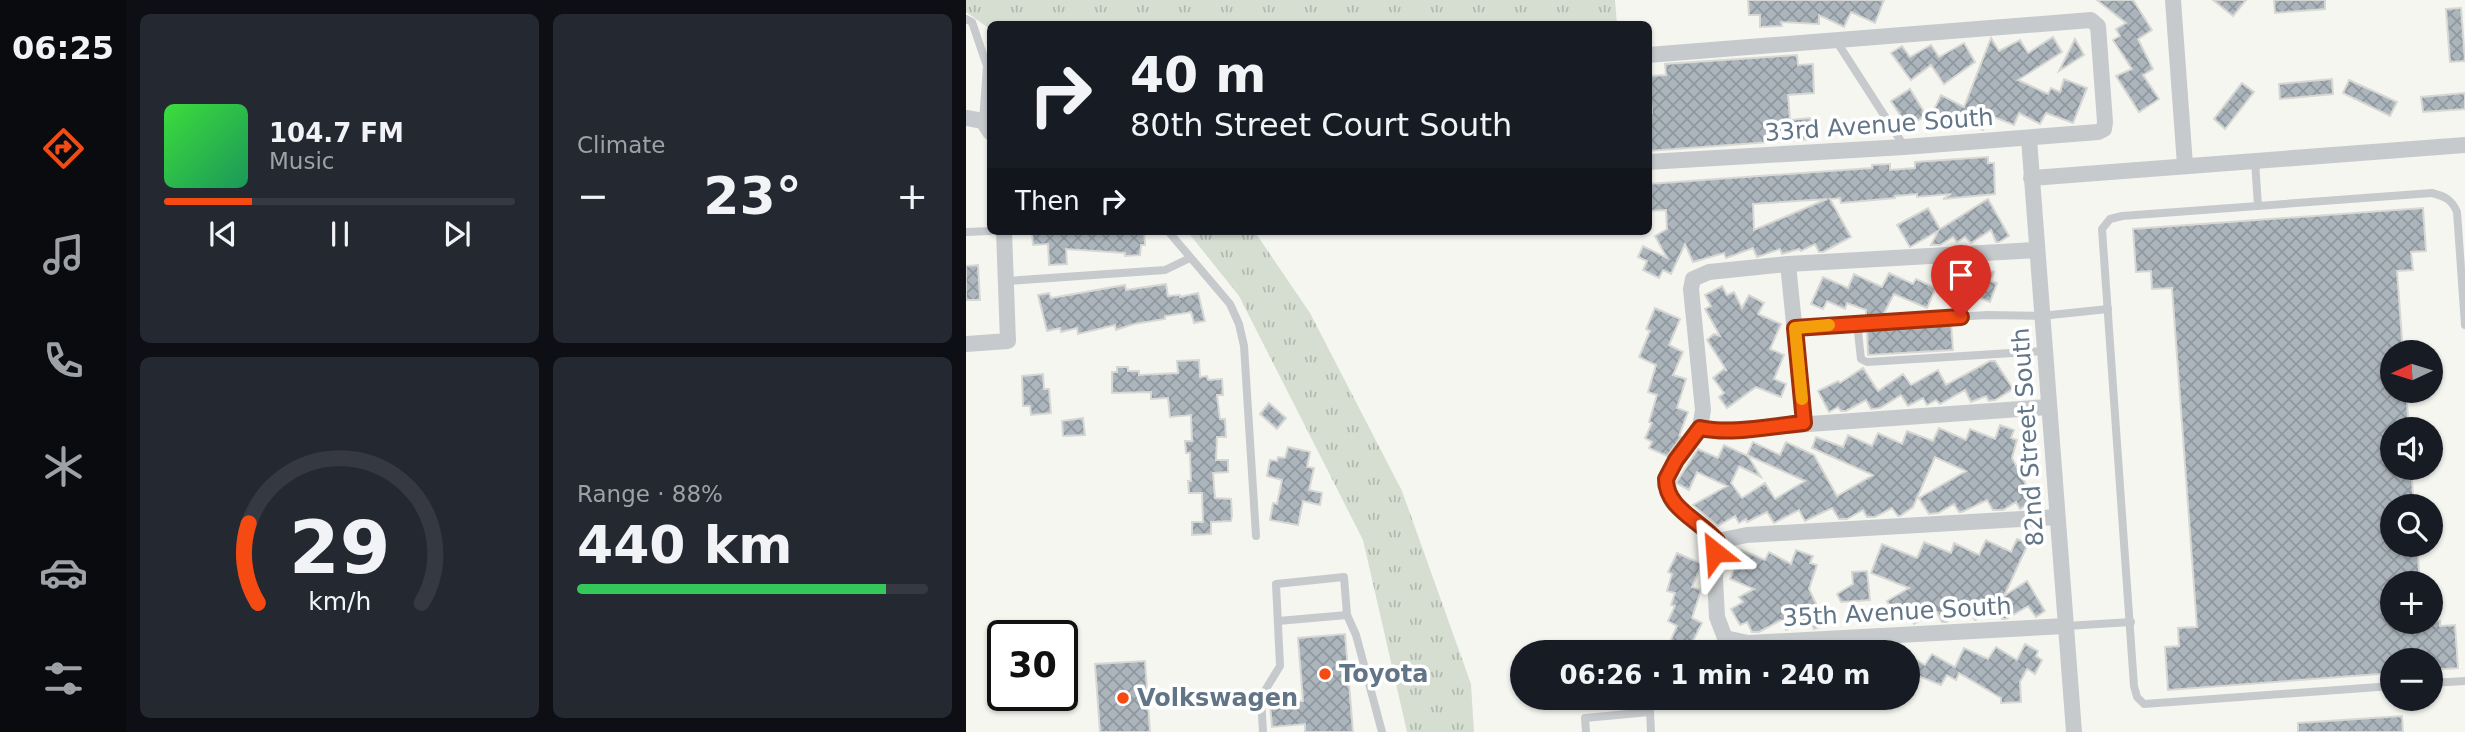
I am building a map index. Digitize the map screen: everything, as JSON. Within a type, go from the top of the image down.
[{"type":"street","points":[[2173,0],[2185,165]]},
{"type":"street","name":"33rd Avenue South","points":[[1652,162],[2029,139],[2098,132],[2104,129],[2098,26],[2091,20],[1835,39]]},
{"type":"street","points":[[1652,55],[1835,39]]},
{"type":"street","points":[[966,118],[987,126]]},
{"type":"street","name":"82nd Street South","points":[[2029,139],[2074,732]]},
{"type":"street","points":[[2031,178],[2465,145]]},
{"type":"street","points":[[966,344],[1008,341],[1004,235]]},
{"type":"street","points":[[2036,250],[1788,264],[1709,272],[1693,279],[1690,289],[1703,410],[1700,428],[1668,473],[1665,484],[1672,502],[1709,531],[1717,541],[1747,535],[2057,517]]},
{"type":"street","points":[[1788,264],[1804,423]]},
{"type":"street","points":[[1700,428],[1740,429],[2048,407]]},
{"type":"street","name":"35th Avenue South","points":[[1717,541],[1717,617],[1724,638],[1731,641],[1748,643],[2066,626]]},
{"type":"lane","points":[[966,19],[972,22],[987,66],[987,126]]},
{"type":"lane","points":[[1835,39],[1905,147]]},
{"type":"lane","points":[[2255,161],[2258,206]]},
{"type":"lane","points":[[2380,687],[2144,704],[2137,697],[2134,686],[2102,229],[2110,219],[2432,193],[2444,195],[2453,202],[2458,212],[2465,325]]},
{"type":"lane","points":[[966,232],[987,231]]},
{"type":"lane","points":[[1171,235],[1221,291],[1239,324],[1244,346],[1256,536]]},
{"type":"lane","points":[[1007,281],[1165,270],[1190,258]]},
{"type":"lane","points":[[1795,328],[1987,315],[2041,316],[2108,309]]},
{"type":"lane","points":[[1857,323],[1861,359],[1867,362],[2044,351]]},
{"type":"lane","points":[[1263,732],[1261,697],[1280,666],[1276,584],[1344,577],[1347,615],[1356,635],[1382,732]]},
{"type":"lane","points":[[1278,621],[1347,615]]},
{"type":"lane","points":[[2066,626],[2131,622]]},
{"type":"lane","points":[[2443,682],[2465,681]]},
{"type":"lane","points":[[1586,732],[1585,718],[1650,712],[1651,732]]},
{"type":"green space","points":[[966,0],[1615,0],[1617,21],[987,21],[987,27],[966,12]]},
{"type":"green space","points":[[1190,235],[1257,235],[1310,313],[1402,491],[1471,684],[1474,732],[1407,732],[1363,540],[1239,296]]},
{"type":"building","points":[[1748,0],[1884,0],[1875,23],[1851,12],[1844,27],[1819,15],[1819,24],[1781,22],[1782,26],[1760,27],[1760,15],[1749,15]]},
{"type":"building","points":[[2097,0],[2133,0],[2152,30],[2138,39],[2153,69],[2143,75],[2159,99],[2139,112],[2116,76],[2132,69],[2113,40],[2120,36],[2116,29],[2126,23]]},
{"type":"building","points":[[2213,0],[2246,0],[2233,16]]},
{"type":"building","points":[[2274,0],[2325,0],[2325,9],[2275,13]]},
{"type":"building","points":[[2461,8],[2465,61],[2450,62],[2446,9]]},
{"type":"building","points":[[2053,37],[2062,52],[2018,80],[2048,94],[2051,88],[2060,92],[2064,79],[2087,88],[2073,123],[2046,113],[2040,124],[2019,113],[2014,125],[1989,115],[1983,130],[1956,120],[1950,128],[1930,118],[1941,95],[1964,107],[1991,38],[1999,51],[2020,40],[2028,53]]},
{"type":"building","points":[[2075,39],[2084,55],[2059,71]]},
{"type":"building","points":[[1964,43],[1975,62],[1944,84],[1931,65],[1911,80],[1891,53],[1902,46],[1910,57],[1931,45],[1939,57]]},
{"type":"building","points":[[1797,55],[1798,65],[1813,64],[1814,93],[1788,95],[1790,120],[1810,118],[1812,139],[1652,151],[1652,76],[1666,75],[1665,64]]},
{"type":"building","points":[[2332,79],[2333,94],[2280,99],[2279,84]]},
{"type":"building","points":[[2349,80],[2397,102],[2390,116],[2343,93]]},
{"type":"building","points":[[2242,83],[2254,92],[2225,129],[2214,119]]},
{"type":"building","points":[[1910,89],[1926,115],[1908,127],[1891,101]]},
{"type":"building","points":[[2465,93],[2465,109],[2423,112],[2421,97]]},
{"type":"building","points":[[1988,157],[1988,163],[1994,163],[1995,194],[1943,199],[1951,194],[1917,197],[1917,194],[1841,203],[1840,198],[1830,199],[1851,237],[1823,252],[1819,252],[1815,244],[1801,251],[1799,249],[1782,254],[1780,249],[1757,257],[1753,248],[1726,258],[1724,253],[1693,262],[1685,244],[1671,274],[1663,270],[1659,278],[1643,270],[1647,261],[1638,257],[1643,246],[1667,258],[1655,236],[1667,229],[1666,210],[1652,211],[1652,184],[1872,168],[1872,165],[1890,164],[1890,170],[1915,168],[1915,162]],"holes":[[[1827,199],[1754,230],[1753,204]]]},
{"type":"building","points":[[1988,199],[2009,236],[1999,242],[1996,242],[1991,230],[1971,243],[1965,237],[1957,242],[1953,237],[1940,245],[1931,245],[1938,231],[1910,247],[1897,225],[1928,208],[1940,229]]},
{"type":"building","points":[[2423,208],[2426,251],[2411,252],[2413,270],[2397,271],[2402,340],[2380,340],[2380,403],[2407,403],[2408,417],[2380,417],[2380,480],[2412,480],[2413,494],[2380,494],[2380,557],[2418,557],[2419,571],[2380,571],[2380,634],[2443,634],[2443,626],[2455,625],[2458,668],[2443,669],[2443,648],[2380,648],[2380,674],[2168,690],[2165,647],[2179,646],[2178,628],[2197,627],[2172,288],[2152,289],[2151,271],[2136,272],[2133,229]]},
{"type":"building","points":[[1032,235],[1144,235],[1145,245],[1141,245],[1140,255],[1125,256],[1125,253],[1066,249],[1067,264],[1049,265],[1048,244],[1033,245]]},
{"type":"building","points":[[978,265],[980,300],[966,300],[966,266]]},
{"type":"building","points":[[1978,267],[1994,272],[1991,281],[1997,283],[1990,302],[1969,294]]},
{"type":"building","points":[[1889,273],[1913,284],[1916,279],[1936,288],[1927,308],[1894,294],[1883,315],[1866,316],[1866,310],[1847,303],[1845,309],[1827,301],[1823,309],[1811,304],[1823,277],[1848,288],[1854,274],[1882,287]]},
{"type":"building","points":[[1166,284],[1168,296],[1180,297],[1198,293],[1205,321],[1194,323],[1191,312],[1165,316],[1165,319],[1116,330],[1115,325],[1078,334],[1077,328],[1061,332],[1060,328],[1047,331],[1038,295],[1049,293],[1051,298],[1125,285],[1126,290]]},
{"type":"building","points":[[1722,286],[1727,295],[1734,292],[1742,308],[1749,295],[1764,303],[1758,314],[1781,324],[1770,349],[1784,355],[1774,379],[1786,384],[1781,397],[1756,387],[1727,408],[1719,397],[1724,393],[1713,378],[1724,369],[1727,371],[1707,340],[1714,334],[1720,336],[1705,309],[1711,306],[1705,295]]},
{"type":"building","points":[[1655,308],[1680,319],[1669,345],[1683,352],[1673,375],[1686,379],[1677,408],[1688,412],[1679,436],[1681,437],[1667,456],[1649,448],[1652,442],[1645,438],[1652,423],[1649,422],[1657,395],[1648,392],[1656,365],[1639,357],[1650,331],[1646,329]]},
{"type":"building","points":[[1951,324],[1953,350],[1868,355],[1867,329]]},
{"type":"building","points":[[1199,360],[1200,377],[1207,376],[1208,380],[1222,379],[1223,395],[1217,395],[1220,419],[1225,419],[1226,437],[1217,437],[1216,460],[1228,460],[1228,472],[1213,473],[1215,498],[1231,499],[1232,515],[1231,521],[1211,522],[1211,534],[1192,535],[1192,522],[1203,522],[1202,493],[1189,493],[1190,453],[1186,453],[1185,441],[1192,441],[1191,415],[1170,417],[1168,398],[1151,399],[1151,392],[1112,393],[1112,372],[1117,372],[1117,367],[1128,367],[1128,371],[1139,371],[1139,375],[1178,373],[1177,361]]},
{"type":"building","points":[[1990,361],[1995,361],[2013,389],[1995,400],[1989,401],[1986,396],[1971,402],[1965,390],[1940,404],[1936,400],[1927,405],[1923,398],[1908,406],[1901,395],[1880,408],[1871,409],[1866,400],[1846,411],[1841,411],[1838,407],[1829,412],[1818,391],[1838,381],[1840,383],[1863,368],[1878,391],[1903,374],[1911,385],[1938,370],[1946,385]]},
{"type":"building","points":[[1043,374],[1044,389],[1049,389],[1051,413],[1031,415],[1030,406],[1023,406],[1022,376]]},
{"type":"building","points":[[1269,403],[1286,418],[1277,429],[1260,414]]},
{"type":"building","points":[[1083,418],[1085,435],[1063,436],[1062,421]]},
{"type":"building","points":[[2000,425],[2014,430],[2011,438],[2017,440],[2012,458],[2034,500],[2020,509],[2016,502],[2003,510],[1993,510],[1987,500],[1962,512],[1959,512],[1954,504],[1938,513],[1929,514],[1919,498],[1966,471],[1935,457],[1913,507],[1900,516],[1892,508],[1875,517],[1867,517],[1863,510],[1847,519],[1839,519],[1832,508],[1805,521],[1799,510],[1774,523],[1767,512],[1739,523],[1735,516],[1718,526],[1693,505],[1727,486],[1697,472],[1689,490],[1676,483],[1698,449],[1718,458],[1724,445],[1748,456],[1761,477],[1739,466],[1731,483],[1742,498],[1765,483],[1775,499],[1805,481],[1747,455],[1753,442],[1780,455],[1786,442],[1814,455],[1837,496],[1873,475],[1812,448],[1816,437],[1843,447],[1848,435],[1872,446],[1878,433],[1902,444],[1907,431],[1933,441],[1939,428],[1966,440],[1970,429],[1995,439]]},
{"type":"building","points":[[1288,447],[1310,452],[1307,467],[1314,468],[1309,490],[1322,493],[1320,505],[1303,501],[1298,525],[1270,520],[1273,503],[1277,504],[1282,480],[1267,476],[1270,460],[1285,458]]},
{"type":"building","points":[[2017,539],[2028,544],[2004,596],[2027,581],[2045,611],[2036,617],[2028,606],[2006,619],[2002,619],[1997,610],[1975,620],[1969,610],[1946,622],[1942,622],[1937,612],[1914,624],[1907,612],[1898,618],[1887,601],[1909,588],[1871,573],[1882,544],[1917,558],[1924,542],[1951,553],[1954,543],[1979,555],[1986,540],[2011,552]]},
{"type":"building","points":[[1741,550],[1765,560],[1769,552],[1791,564],[1796,550],[1813,556],[1810,563],[1817,565],[1809,589],[1826,625],[1814,629],[1810,620],[1786,630],[1781,620],[1759,632],[1752,632],[1747,622],[1740,625],[1731,609],[1743,602],[1739,597],[1754,589],[1730,579]]},
{"type":"building","points":[[1677,553],[1702,564],[1692,587],[1701,590],[1692,618],[1702,623],[1694,640],[1671,640],[1677,626],[1668,621],[1675,606],[1671,605],[1675,593],[1667,591],[1672,574],[1668,572]]},
{"type":"building","points":[[1867,571],[1870,600],[1841,602],[1837,594],[1853,584],[1852,572]]},
{"type":"building","name":"Toyota","points":[[1345,634],[1353,732],[1305,732],[1305,724],[1272,727],[1270,704],[1303,701],[1298,638]]},
{"type":"building","points":[[2025,644],[2038,651],[2036,656],[2042,660],[2035,674],[2027,669],[2020,682],[2021,702],[2001,703],[2001,698],[1959,673],[1956,680],[1947,675],[1941,685],[1920,677],[1920,662],[1925,665],[1932,654],[1955,667],[1964,648],[1988,659],[1996,647],[2017,660]]},
{"type":"building","name":"Volkswagen","points":[[1145,661],[1150,732],[1100,732],[1095,664]]},
{"type":"building","points":[[2402,716],[2403,732],[2298,732],[2298,723]]},
{"type":"slow traffic","points":[[1802,399],[1795,328],[1829,325]]},
{"type":"place","name":"Toyota","points":[[1325,674]]},
{"type":"place","name":"Volkswagen","points":[[1123,698]]},
{"type":"route","points":[[1715,552],[1717,541],[1709,531],[1672,502],[1665,484],[1668,473],[1700,428],[1740,429],[1804,423],[1795,328],[1961,317]]}]
